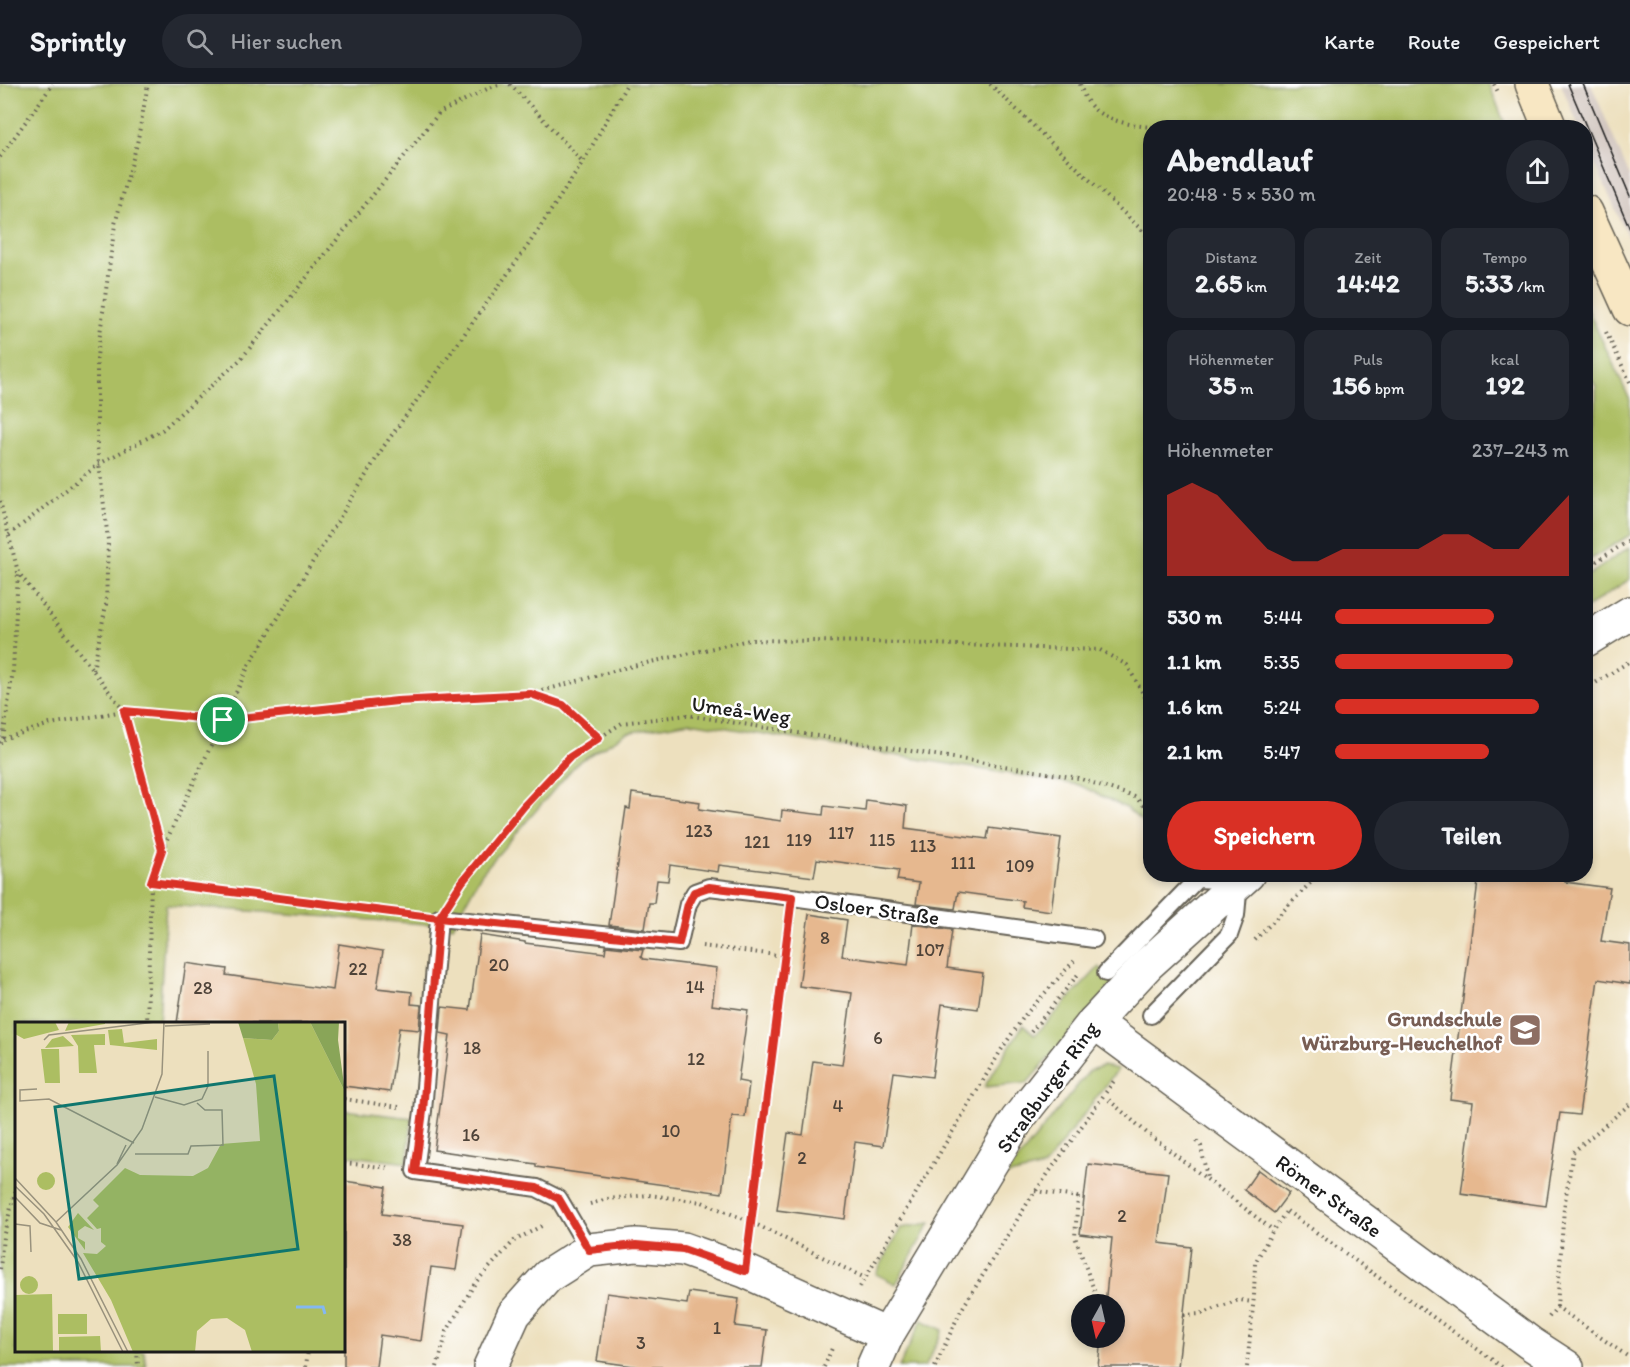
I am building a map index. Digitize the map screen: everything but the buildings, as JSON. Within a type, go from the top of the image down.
[{"type":"main road","points":[[1532,84],[1547,120]]},
{"type":"main road","points":[[1593,227],[1630,309]]},
{"type":"street","points":[[1593,636],[1630,613]]},
{"type":"street","name":"Straßburger Ring","points":[[873,1367],[887,1335],[1017,1120],[1094,1022],[1148,964],[1240,882]]},
{"type":"street","name":"Römer Straße","points":[[1094,1022],[1530,1343],[1567,1367]]},
{"type":"street","points":[[490,1367],[514,1314],[548,1276],[589,1250],[636,1245],[683,1249],[745,1271],[887,1335]]},
{"type":"lane","points":[[1106,974],[1194,882]]},
{"type":"lane","points":[[1151,1016],[1228,935],[1236,915],[1243,882]]},
{"type":"lane","name":"Osloer Straße","points":[[679,943],[688,904],[694,892],[709,887],[1094,939]]},
{"type":"lane","points":[[589,1250],[559,1199],[537,1188],[415,1171],[423,1111],[439,918],[679,943]]},
{"type":"path","points":[[0,157],[53,84]]},
{"type":"path","points":[[93,670],[106,605],[108,550],[97,446],[97,356],[115,224],[137,144],[148,84]]},
{"type":"path","points":[[9,535],[99,464],[162,430],[242,359],[439,113],[489,88],[502,84]]},
{"type":"path","points":[[510,84],[583,162]]},
{"type":"path","points":[[147,1022],[151,882],[162,850],[249,665],[384,446],[529,244],[583,162],[627,84]]},
{"type":"path","points":[[990,84],[1143,231]]},
{"type":"path","points":[[1080,84],[1088,103],[1104,115],[1132,126],[1143,127]]},
{"type":"path","points":[[0,501],[18,572],[13,670],[2,741],[50,724],[124,711],[223,720],[397,701],[531,694],[624,668],[749,640],[874,642],[1100,651],[1127,665],[1143,693]]},
{"type":"path","points":[[1593,564],[1630,540]]},
{"type":"path","points":[[18,572],[124,711],[162,850]]},
{"type":"path","points":[[1593,685],[1630,661]]},
{"type":"path","points":[[531,694],[563,705],[599,738]]},
{"type":"path","name":"Umeå-Weg","points":[[439,918],[462,882],[524,806],[570,757],[622,723],[687,715],[1078,778],[1135,797],[1143,804]]},
{"type":"path","points":[[151,882],[439,918]]},
{"type":"path","points":[[745,1271],[792,897]]},
{"type":"path","points":[[824,1367],[865,1278],[1003,1047],[1025,1015],[1094,939]]},
{"type":"path","points":[[679,943],[785,956]]},
{"type":"path","points":[[1031,1032],[1083,969]]},
{"type":"path","points":[[935,1367],[960,1312],[1035,1191],[1135,1053]]},
{"type":"path","points":[[1114,1081],[1123,1087]]},
{"type":"path","points":[[345,1099],[423,1111]]},
{"type":"path","points":[[1109,1100],[1147,1133],[1273,1230]]},
{"type":"path","points":[[1557,1307],[1564,1208],[1573,1152],[1630,1104]]},
{"type":"path","points":[[1193,1136],[1201,1146],[1207,1178]]},
{"type":"path","points":[[345,1163],[415,1171]]},
{"type":"path","points":[[1247,1367],[1255,1263],[1273,1230],[1309,1181]]},
{"type":"path","points":[[1035,1191],[1084,1198]]},
{"type":"path","points":[[0,1269],[3,1237],[15,1193]]},
{"type":"path","points":[[1078,1197],[1075,1237],[1095,1294]]},
{"type":"path","points":[[1287,1211],[1502,1367]]},
{"type":"path","points":[[1184,1315],[1200,1314],[1239,1300],[1253,1302]]},
{"type":"path","points":[[137,1352],[138,1367]]},
{"type":"path","points":[[306,1367],[308,1352]]},
{"type":"shaded area","points":[[1561,84],[1591,84],[1630,177],[1630,243],[1593,159],[1593,120],[1576,120]]},
{"type":"green space","points":[[0,84],[1489,84],[1503,120],[1143,120],[1143,822],[1126,808],[1079,785],[690,722],[626,733],[578,762],[481,874],[453,926],[166,905],[159,1022],[15,1022],[15,1352],[144,1352],[146,1367],[0,1367]]},
{"type":"green space","points":[[1593,321],[1630,400],[1630,535],[1593,558],[1593,420],[1596,407],[1596,386],[1593,382]]},
{"type":"green space","points":[[1630,547],[1630,579],[1593,603],[1593,572]]},
{"type":"green space","points":[[1099,967],[1115,982],[1027,1083],[984,1087],[1023,1025],[1035,1035]]},
{"type":"green space","points":[[1103,1066],[1118,1069],[1044,1167],[1005,1176],[1090,1070]]},
{"type":"green space","points":[[345,1110],[412,1118],[407,1163],[345,1155]]},
{"type":"green space","points":[[930,1223],[896,1284],[876,1274],[901,1228]]},
{"type":"green space","points":[[922,1320],[943,1330],[925,1367],[899,1367]]},
{"type":"tram line","points":[[1568,84],[1583,120]]},
{"type":"tram line","points":[[1583,84],[1630,196]]},
{"type":"tram line","points":[[1593,142],[1630,229]]},
{"type":"place","name":"Grundschule Würzburg-Heuchelhof","points":[[1525,1030]]},
{"type":"route","points":[[223,720],[124,711],[162,850],[151,882],[439,918],[423,1111],[415,1171],[537,1188],[559,1199],[589,1250],[636,1245],[683,1249],[745,1271],[792,897],[709,887],[694,892],[688,904],[679,943],[439,918],[462,882],[524,806],[570,757],[599,738],[563,705],[531,694],[397,701],[223,720]]}]
